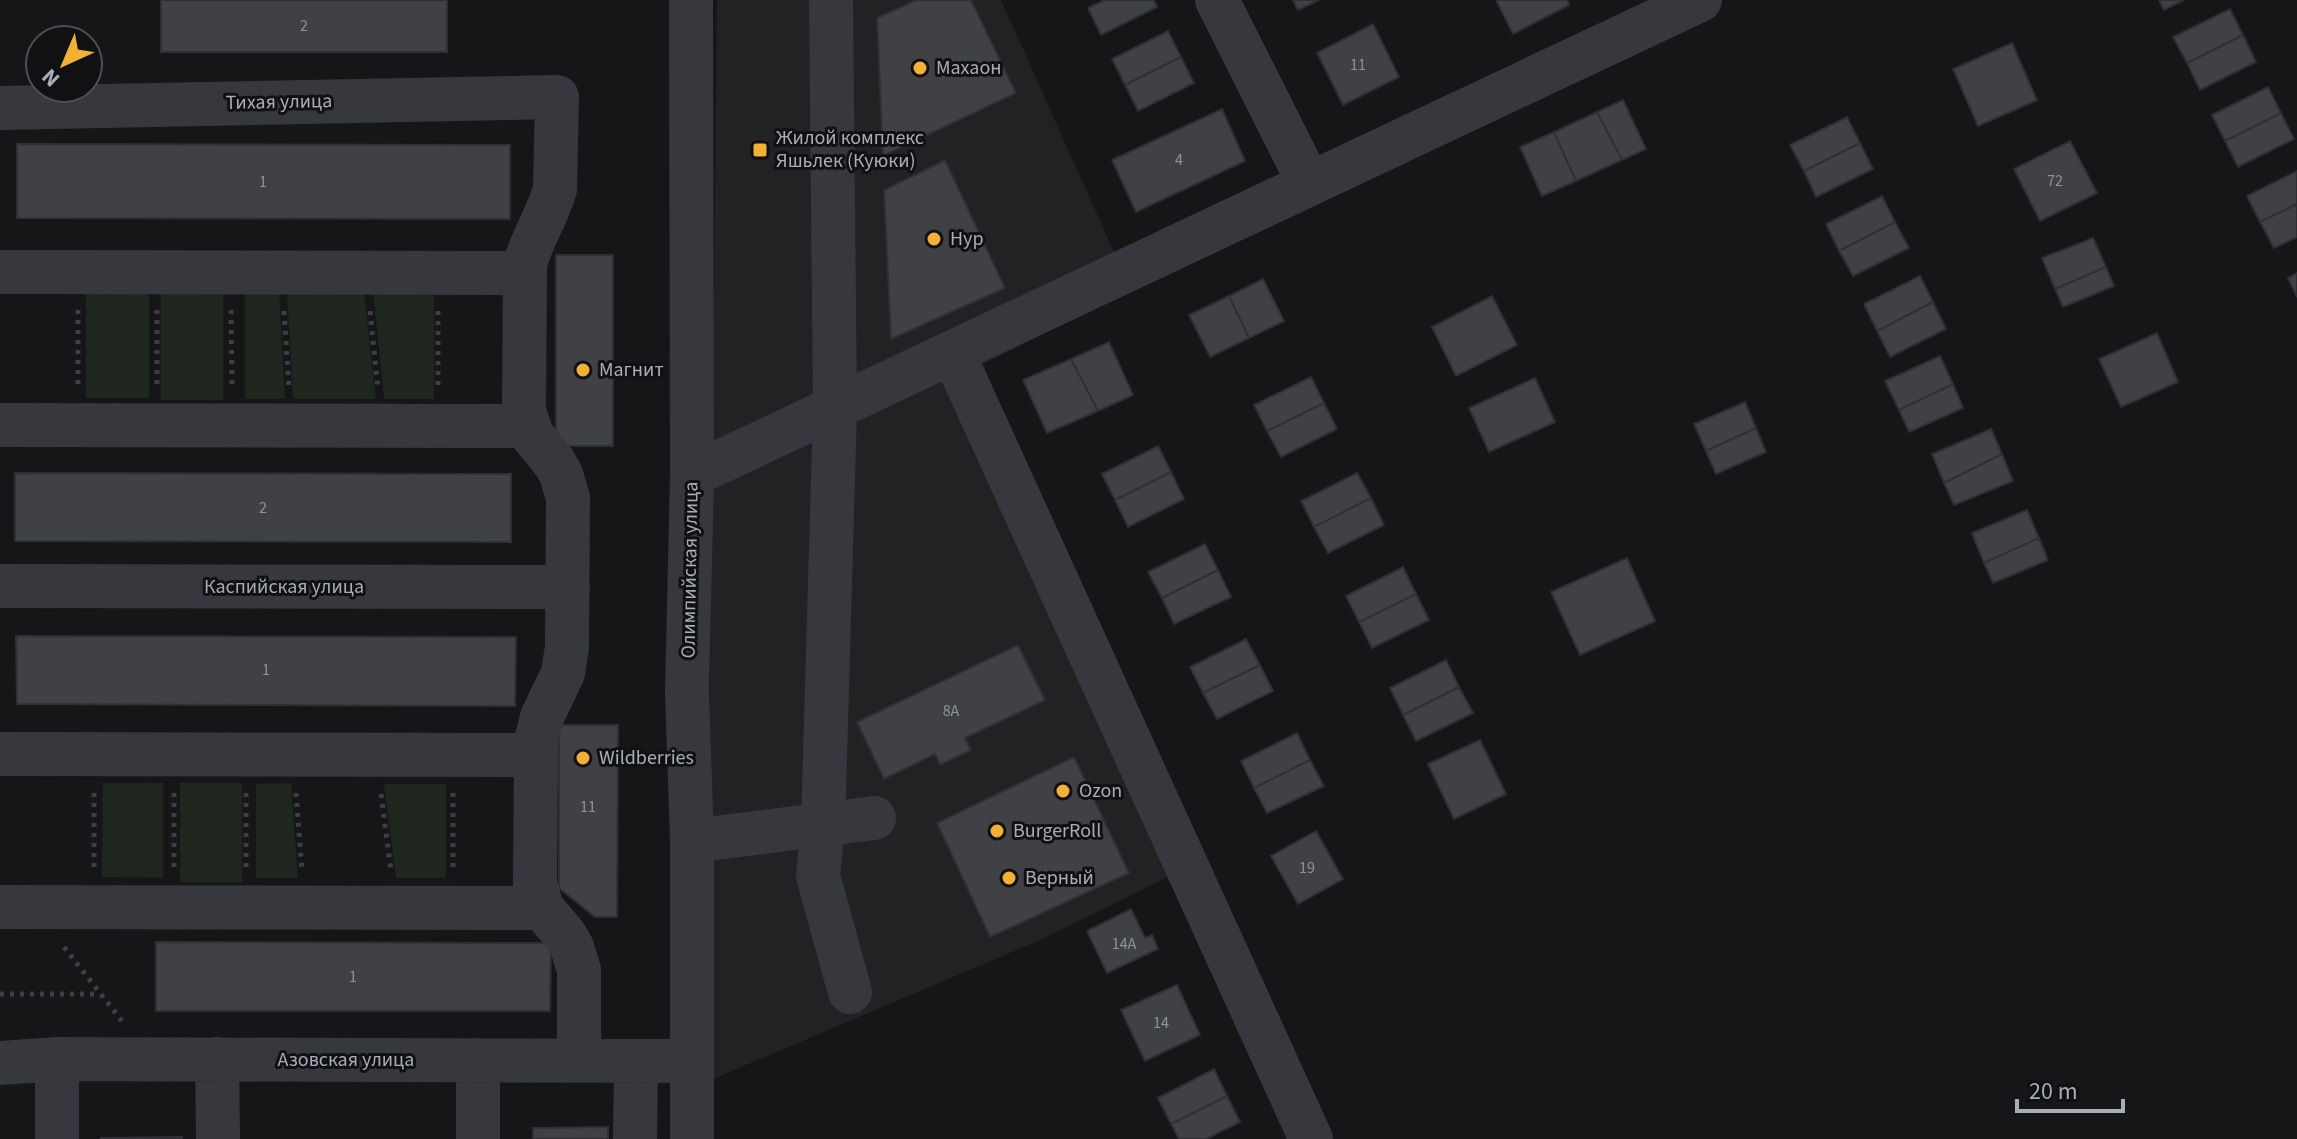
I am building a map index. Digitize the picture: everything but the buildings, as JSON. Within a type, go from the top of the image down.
[{"type":"street","name":"Олимпийская улица","points":[[691,0],[692,475],[687,692],[692,841],[692,1139]]},
{"type":"street","points":[[831,0],[835,409],[823,826],[818,876],[850,992]]},
{"type":"street","points":[[1217,0],[1309,183]]},
{"type":"street","points":[[692,475],[1309,183],[1656,9],[1700,0]]},
{"type":"street","name":"Тихая улица","points":[[0,108],[557,97],[555,189],[531,244],[525,273]]},
{"type":"street","points":[[0,272],[525,273],[524,411],[527,426],[554,462],[568,498],[566,662],[538,728],[535,755],[535,884],[542,908],[565,935],[579,970],[579,1060]]},
{"type":"street","points":[[953,353],[1311,1139]]},
{"type":"street","points":[[0,425],[527,426]]},
{"type":"street","name":"Каспийская улица","points":[[0,586],[568,587]]},
{"type":"street","points":[[0,754],[535,755]]},
{"type":"street","points":[[692,841],[874,818]]},
{"type":"street","points":[[16,907],[542,908]]},
{"type":"street","points":[[57,1059],[57,1139]]},
{"type":"street","name":"Азовская улица","points":[[0,1063],[57,1059],[692,1061]]},
{"type":"street","points":[[217,1059],[218,1139]]},
{"type":"street","points":[[478,1060],[478,1139]]},
{"type":"street","points":[[635,1139],[636,1061]]},
{"type":"path","points":[[77,272],[78,425]]},
{"type":"path","points":[[157,272],[157,425]]},
{"type":"path","points":[[231,272],[232,425]]},
{"type":"path","points":[[282,272],[291,425]]},
{"type":"path","points":[[366,272],[382,426]]},
{"type":"path","points":[[438,273],[438,426]]},
{"type":"path","points":[[94,754],[94,908]]},
{"type":"path","points":[[174,754],[174,908]]},
{"type":"path","points":[[246,754],[246,908]]},
{"type":"path","points":[[293,754],[305,908]]},
{"type":"path","points":[[376,755],[395,908]]},
{"type":"path","points":[[453,755],[453,908]]},
{"type":"path","points":[[16,907],[101,994],[152,1060]]},
{"type":"path","points":[[0,994],[101,994]]},
{"type":"shaded area","points":[[717,0],[1001,0],[1131,290],[945,383],[1176,873],[1045,938],[706,1082]]},
{"type":"shaded area","points":[[86,290],[149,290],[149,398],[86,398]]},
{"type":"shaded area","points":[[245,290],[279,290],[285,399],[245,399]]},
{"type":"shaded area","points":[[287,291],[364,291],[376,399],[293,399]]},
{"type":"shaded area","points":[[373,291],[434,291],[434,399],[384,399]]},
{"type":"shaded area","points":[[161,293],[223,294],[223,400],[161,400]]},
{"type":"shaded area","points":[[103,783],[163,783],[163,878],[102,877]]},
{"type":"shaded area","points":[[180,783],[242,783],[242,882],[180,882]]},
{"type":"shaded area","points":[[291,783],[298,878],[256,878],[256,784]]},
{"type":"shaded area","points":[[384,784],[446,784],[446,878],[396,878]]},
{"type":"place","name":"Махаон","points":[[920,68]]},
{"type":"place","name":"Жилой комплекс Яшьлек (Куюки)","points":[[760,150]]},
{"type":"place","name":"Нур","points":[[934,239]]},
{"type":"place","name":"Магнит","points":[[583,370]]},
{"type":"place","name":"Wildberries","points":[[583,758]]},
{"type":"place","name":"Ozon","points":[[1063,791]]},
{"type":"place","name":"BurgerRoll","points":[[997,831]]},
{"type":"place","name":"Верный","points":[[1009,878]]}]
